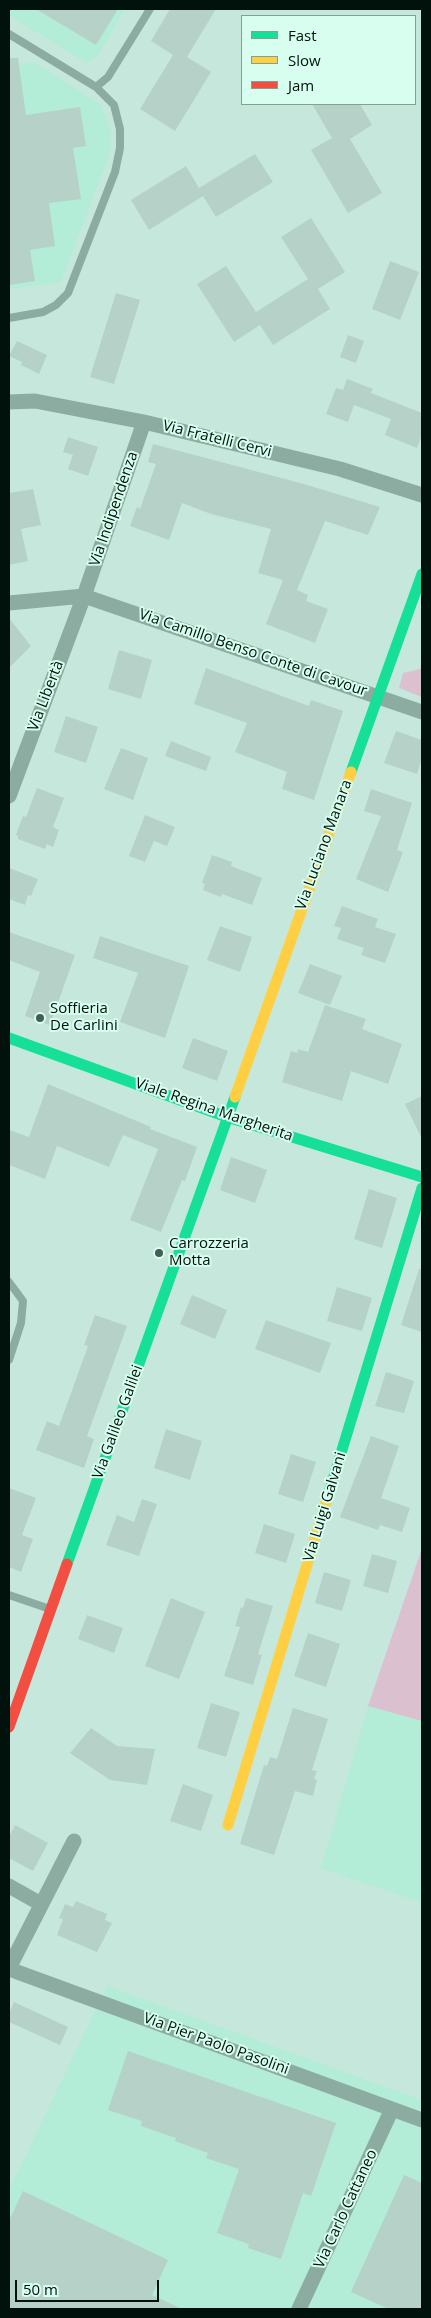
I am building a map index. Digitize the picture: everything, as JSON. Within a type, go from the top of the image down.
[{"type":"street","name":"Via Fratelli Cervi","points":[[9,402],[35,401],[144,422],[340,470],[422,495]]},
{"type":"street","name":"Via Indipendenza","points":[[84,596],[144,422]]},
{"type":"street","name":"Via Luciano Manara","points":[[227,1117],[422,574]]},
{"type":"street","points":[[9,603],[84,596]]},
{"type":"street","name":"Via Camillo Benso Conte di Cavour","points":[[84,596],[422,712]]},
{"type":"street","name":"Via Libertà","points":[[9,796],[84,596]]},
{"type":"street","name":"Viale Regina Margherita","points":[[9,1038],[227,1117],[422,1177]]},
{"type":"street","name":"Via Galileo Galilei","points":[[9,1727],[227,1117]]},
{"type":"street","name":"Via Luigi Galvani","points":[[228,1825],[422,1188]]},
{"type":"street","points":[[9,1968],[74,1841]]},
{"type":"street","points":[[9,1886],[41,1904]]},
{"type":"street","name":"Via Pier Paolo Pasolini","points":[[9,1968],[422,2120]]},
{"type":"street","name":"Via Carlo Cattaneo","points":[[299,2309],[392,2109]]},
{"type":"lane","points":[[96,87],[108,77],[150,9]]},
{"type":"lane","points":[[9,34],[96,87],[114,105],[120,129],[120,148],[114,172],[68,293],[56,305],[43,312],[9,318]]},
{"type":"lane","points":[[9,1282],[23,1301],[21,1323],[9,1360]]},
{"type":"lane","points":[[9,1595],[52,1610]]},
{"type":"shaded area","points":[[9,9],[125,9],[97,57],[86,63],[9,15]]},
{"type":"shaded area","points":[[34,62],[101,105],[111,131],[110,153],[61,282],[9,289],[9,66]]},
{"type":"shaded area","points":[[422,664],[422,697],[399,688],[403,673],[420,669]]},
{"type":"shaded area","points":[[422,1548],[422,1721],[368,1706]]},
{"type":"shaded area","points":[[368,1706],[422,1721],[422,1903],[321,1868]]},
{"type":"shaded area","points":[[107,1986],[422,2100],[422,2309],[9,2309],[9,2190]]},
{"type":"building","points":[[36,9],[118,9],[96,45]]},
{"type":"building","points":[[170,9],[216,9],[187,57],[211,72],[175,131],[140,109],[173,55],[151,41]]},
{"type":"building","points":[[9,58],[18,58],[26,115],[80,107],[86,146],[73,148],[81,199],[49,203],[55,246],[30,250],[35,281],[9,285]]},
{"type":"building","points":[[313,105],[361,105],[372,125],[350,139],[382,193],[348,213],[311,150],[332,138]]},
{"type":"building","points":[[255,154],[273,182],[216,217],[203,196],[149,230],[131,200],[186,166],[199,188]]},
{"type":"building","points":[[311,218],[345,272],[318,289],[330,309],[273,345],[260,325],[234,342],[197,284],[226,266],[256,312],[308,279],[281,237]]},
{"type":"building","points":[[390,261],[419,272],[400,320],[372,309]]},
{"type":"building","points":[[116,293],[140,300],[114,384],[90,377]]},
{"type":"building","points":[[348,335],[364,341],[356,363],[340,357]]},
{"type":"building","points":[[17,341],[47,355],[39,374],[21,365],[22,362],[9,356]]},
{"type":"building","points":[[347,379],[373,389],[371,393],[422,413],[422,435],[417,448],[385,435],[391,419],[354,405],[348,422],[326,414],[336,388],[343,390]]},
{"type":"building","points":[[68,437],[98,447],[88,476],[68,469],[73,455],[63,452]]},
{"type":"building","points":[[153,444],[304,484],[380,507],[368,535],[325,521],[297,590],[308,595],[306,601],[328,609],[315,643],[266,624],[283,580],[258,573],[271,529],[211,514],[182,503],[169,540],[130,526],[137,507],[140,509],[156,464],[148,462]]},
{"type":"building","points":[[33,489],[41,525],[21,529],[28,561],[9,565],[9,493]]},
{"type":"building","points":[[9,618],[31,646],[9,668]]},
{"type":"building","points":[[119,650],[152,660],[141,699],[108,689]]},
{"type":"building","points":[[206,668],[309,706],[311,700],[343,711],[314,800],[282,789],[287,772],[235,752],[247,723],[194,704]]},
{"type":"building","points":[[66,716],[98,727],[86,763],[54,752]]},
{"type":"building","points":[[396,731],[422,740],[422,758],[417,774],[384,763]]},
{"type":"building","points":[[171,741],[211,757],[206,771],[165,756]]},
{"type":"building","points":[[121,748],[148,758],[133,800],[104,789]]},
{"type":"building","points":[[37,788],[64,798],[53,827],[59,830],[53,847],[47,844],[45,849],[18,839],[16,835],[23,816],[26,817]]},
{"type":"building","points":[[371,789],[412,803],[397,850],[403,852],[388,892],[356,879],[381,816],[364,811]]},
{"type":"building","points":[[145,815],[175,827],[167,846],[154,841],[145,862],[129,856]]},
{"type":"building","points":[[212,855],[232,862],[231,866],[262,878],[252,905],[222,894],[221,897],[203,890],[205,884],[202,883]]},
{"type":"building","points":[[9,868],[38,879],[31,896],[28,895],[25,905],[9,899]]},
{"type":"building","points":[[342,906],[378,919],[375,927],[396,934],[385,963],[361,955],[364,948],[337,939],[341,928],[334,926]]},
{"type":"building","points":[[220,926],[252,937],[240,972],[207,960]]},
{"type":"building","points":[[9,932],[75,955],[50,1025],[25,1016],[40,972],[9,960]]},
{"type":"building","points":[[100,936],[189,966],[165,1038],[120,1022],[138,973],[93,958]]},
{"type":"building","points":[[310,964],[342,976],[330,1005],[298,993]]},
{"type":"building","points":[[325,1005],[366,1019],[362,1029],[402,1044],[388,1084],[351,1071],[342,1101],[282,1082],[291,1051],[297,1053],[298,1049],[308,1052]]},
{"type":"building","points":[[193,1038],[228,1051],[217,1081],[182,1068]]},
{"type":"building","points":[[48,1084],[151,1127],[150,1129],[197,1147],[185,1181],[182,1180],[161,1232],[130,1220],[158,1149],[123,1135],[109,1167],[57,1146],[45,1179],[9,1165],[9,1130],[29,1137]]},
{"type":"building","points":[[422,1096],[422,1139],[405,1104]]},
{"type":"building","points":[[231,1157],[267,1170],[255,1203],[220,1190]]},
{"type":"building","points":[[369,1189],[397,1198],[382,1248],[354,1239]]},
{"type":"building","points":[[419,1269],[422,1269],[422,1332],[401,1325]]},
{"type":"building","points":[[337,1287],[372,1298],[362,1331],[327,1321]]},
{"type":"building","points":[[192,1295],[227,1310],[215,1339],[180,1324]]},
{"type":"building","points":[[95,1315],[127,1326],[87,1436],[94,1439],[84,1468],[36,1450],[47,1421],[59,1426],[88,1346],[84,1345]]},
{"type":"building","points":[[266,1320],[331,1343],[320,1373],[255,1349]]},
{"type":"building","points":[[386,1372],[414,1381],[404,1413],[375,1406]]},
{"type":"building","points":[[166,1429],[202,1441],[190,1480],[154,1468]]},
{"type":"building","points":[[371,1436],[399,1446],[381,1498],[410,1508],[402,1532],[380,1525],[378,1530],[340,1517]]},
{"type":"building","points":[[291,1454],[316,1462],[303,1502],[278,1494]]},
{"type":"building","points":[[9,1488],[36,1498],[22,1535],[33,1539],[21,1572],[9,1567]]},
{"type":"building","points":[[142,1499],[157,1504],[139,1556],[106,1545],[117,1515],[134,1522]]},
{"type":"building","points":[[264,1524],[295,1534],[286,1563],[255,1553]]},
{"type":"building","points":[[372,1554],[397,1561],[388,1593],[363,1586]]},
{"type":"building","points":[[324,1572],[351,1580],[342,1611],[315,1603]]},
{"type":"building","points":[[171,1598],[205,1612],[179,1679],[145,1666]]},
{"type":"building","points":[[246,1598],[273,1606],[258,1654],[262,1655],[253,1685],[224,1676],[240,1627],[235,1626]]},
{"type":"building","points":[[87,1615],[123,1628],[114,1653],[78,1639]]},
{"type":"building","points":[[308,1633],[340,1644],[326,1687],[294,1676]]},
{"type":"building","points":[[211,1703],[240,1712],[226,1757],[197,1748]]},
{"type":"building","points":[[293,1708],[328,1719],[312,1770],[317,1771],[314,1779],[317,1780],[313,1796],[295,1791],[274,1855],[240,1844],[264,1765],[267,1766],[270,1757],[277,1759]]},
{"type":"building","points":[[91,1728],[117,1746],[155,1749],[147,1785],[110,1780],[70,1753]]},
{"type":"building","points":[[183,1784],[213,1795],[201,1831],[170,1821]]},
{"type":"building","points":[[15,1825],[48,1843],[33,1871],[9,1858],[9,1837]]},
{"type":"building","points":[[76,1901],[107,1914],[105,1920],[112,1923],[97,1952],[57,1935],[63,1919],[59,1918],[65,1904],[73,1907]]},
{"type":"building","points":[[14,2002],[68,2027],[60,2045],[9,2022],[9,2014]]},
{"type":"building","points":[[128,2051],[336,2123],[311,2196],[303,2193],[281,2259],[248,2248],[249,2244],[217,2233],[239,2169],[206,2158],[208,2153],[175,2141],[176,2138],[141,2126],[142,2121],[108,2110]]},
{"type":"building","points":[[404,2175],[422,2183],[422,2309],[389,2309],[351,2292]]},
{"type":"building","points":[[23,2191],[168,2260],[152,2295],[182,2309],[9,2309],[9,2221]]},
{"type":"traffic: fast","points":[[351,772],[422,574]]},
{"type":"traffic: fast","points":[[9,1038],[227,1117],[422,1177]]},
{"type":"traffic: fast","points":[[67,1564],[235,1097]]},
{"type":"traffic: fast","points":[[327,1499],[422,1188]]},
{"type":"traffic: slow","points":[[235,1097],[351,772]]},
{"type":"traffic: slow","points":[[228,1825],[327,1499]]},
{"type":"traffic: jam","points":[[9,1727],[67,1564]]},
{"type":"place","name":"Soffieria De Carlini","points":[[40,1018]]},
{"type":"place","name":"Carrozzeria Motta","points":[[159,1253]]}]
